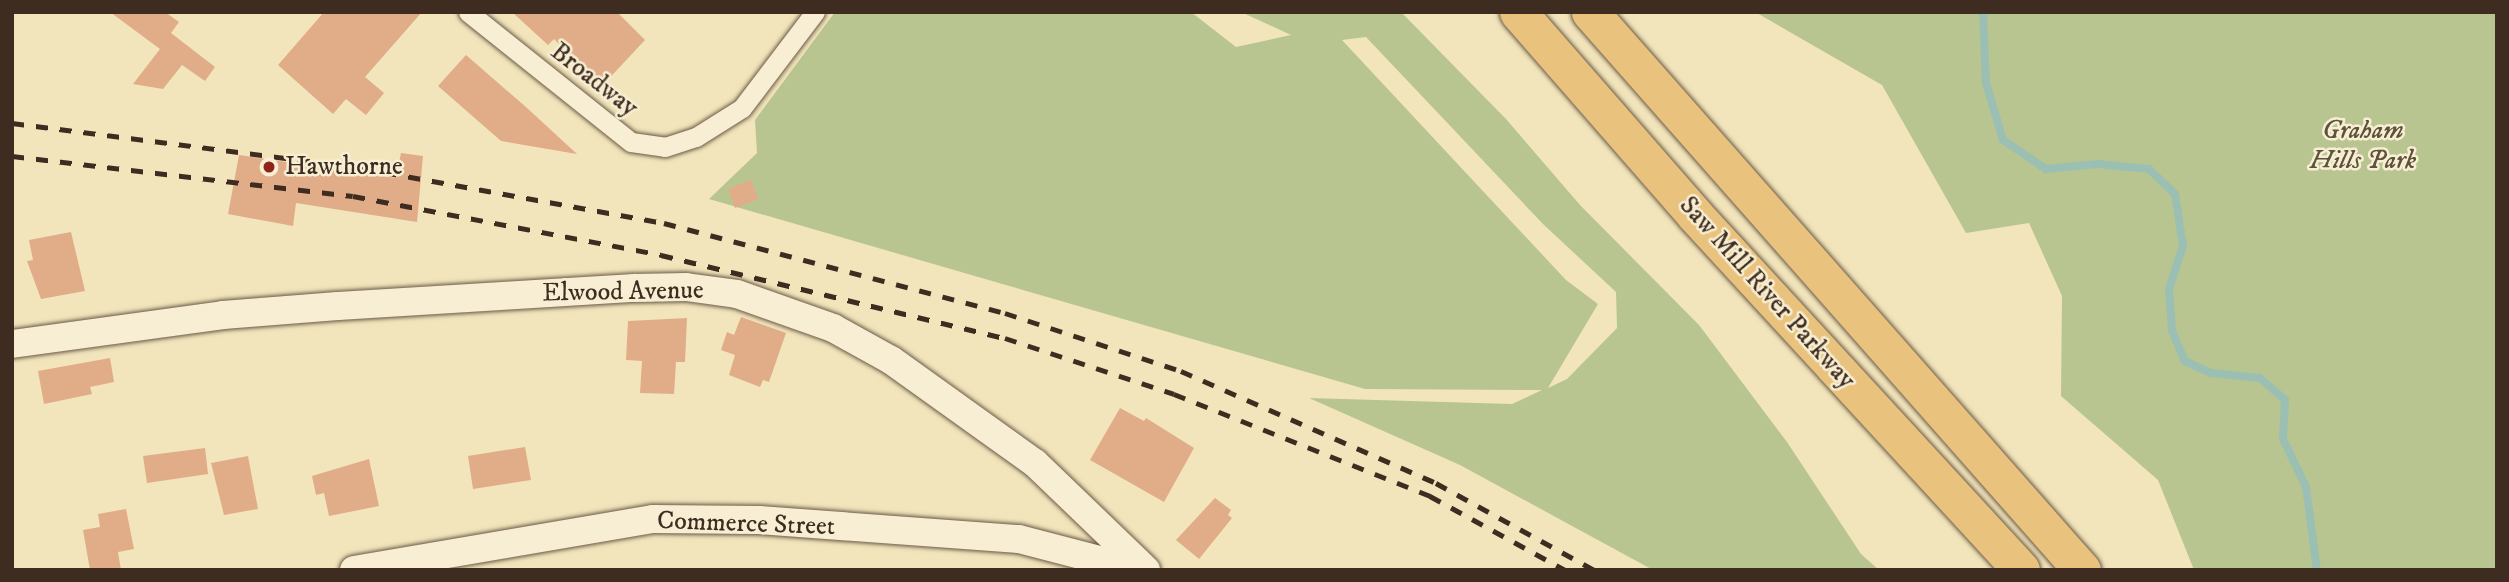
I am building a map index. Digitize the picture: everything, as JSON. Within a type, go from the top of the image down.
[{"type":"highway","name":"Saw Mill River Parkway","points":[[1518,12],[1694,214],[2021,570]]},
{"type":"highway","name":"Saw Mill River Parkway","points":[[1590,12],[2082,570]]},
{"type":"highway","points":[[1601,12],[1626,54]]},
{"type":"main road","name":"Elwood Avenue","points":[[12,344],[223,315],[330,306],[634,288],[737,294],[833,328],[891,359],[1035,463],[1146,570]]},
{"type":"main road","name":"Commerce Street","points":[[354,570],[653,519],[759,520],[1019,539],[1138,570]]},
{"type":"street","name":"Broadway","points":[[468,12],[631,142],[665,146],[696,136],[742,108],[815,12]]},
{"type":"green space","points":[[835,12],[1191,12],[1236,47],[1291,35],[1241,12],[1401,12],[1506,119],[1580,205],[1699,325],[1787,442],[1861,554],[1879,570],[1653,570],[1460,465],[1309,398],[1512,404],[1542,390],[1365,389],[709,199],[757,153],[755,120]],"holes":[[[1366,37],[1543,224],[1616,292],[1617,328],[1567,379],[1548,388],[1598,304],[1566,280],[1342,40]]]},
{"type":"green space","name":"Graham Hills Park","points":[[1755,12],[2497,12],[2497,570],[2194,570],[2158,480],[2061,396],[2062,296],[2029,223],[1966,233],[1882,85]]},
{"type":"building","points":[[110,12],[165,12],[179,22],[171,33],[215,67],[205,81],[182,65],[163,89],[133,84],[160,49]]},
{"type":"building","points":[[324,12],[422,12],[365,77],[384,93],[366,115],[346,99],[333,114],[278,65]]},
{"type":"building","points":[[512,12],[617,12],[645,40],[601,87],[554,39],[548,45]]},
{"type":"building","points":[[466,55],[577,154],[501,141],[438,86]]},
{"type":"building","points":[[401,153],[423,156],[417,222],[296,203],[293,226],[228,214],[239,155],[396,178]]},
{"type":"building","points":[[751,180],[758,199],[735,208],[728,189]]},
{"type":"building","points":[[71,232],[85,291],[41,299],[27,261],[33,260],[29,240]]},
{"type":"building","points":[[741,317],[786,333],[769,382],[763,380],[760,387],[729,375],[735,355],[721,350],[727,332],[734,335]]},
{"type":"building","points":[[687,318],[685,362],[676,362],[674,394],[640,393],[642,361],[626,360],[628,321]]},
{"type":"building","points":[[110,358],[114,382],[90,387],[92,394],[44,404],[38,371]]},
{"type":"building","points":[[1120,408],[1144,421],[1146,418],[1194,448],[1164,502],[1090,460]]},
{"type":"building","points":[[525,447],[531,480],[473,489],[468,456]]},
{"type":"building","points":[[205,448],[208,474],[147,483],[143,456]]},
{"type":"building","points":[[248,456],[258,509],[224,515],[211,463]]},
{"type":"building","points":[[369,459],[379,506],[329,516],[324,493],[316,495],[312,476]]},
{"type":"building","points":[[1215,498],[1231,510],[1228,515],[1232,518],[1199,559],[1176,540]]},
{"type":"building","points":[[126,509],[134,549],[118,552],[121,570],[90,570],[83,530],[100,527],[98,514]]},
{"type":"waterway","points":[[1983,12],[1986,83],[2003,140],[2046,169],[2098,164],[2149,169],[2175,194],[2183,246],[2169,289],[2172,331],[2185,361],[2211,373],[2260,378],[2285,400],[2283,439],[2306,487],[2317,570]]},
{"type":"railway","points":[[12,123],[361,168],[664,223],[1005,313],[1181,371],[1436,483],[1594,570]]},
{"type":"railway","points":[[12,156],[353,196],[661,255],[1005,338],[1174,394],[1430,496],[1565,570]]},
{"type":"place","name":"Hawthorne","points":[[269,167]]}]
